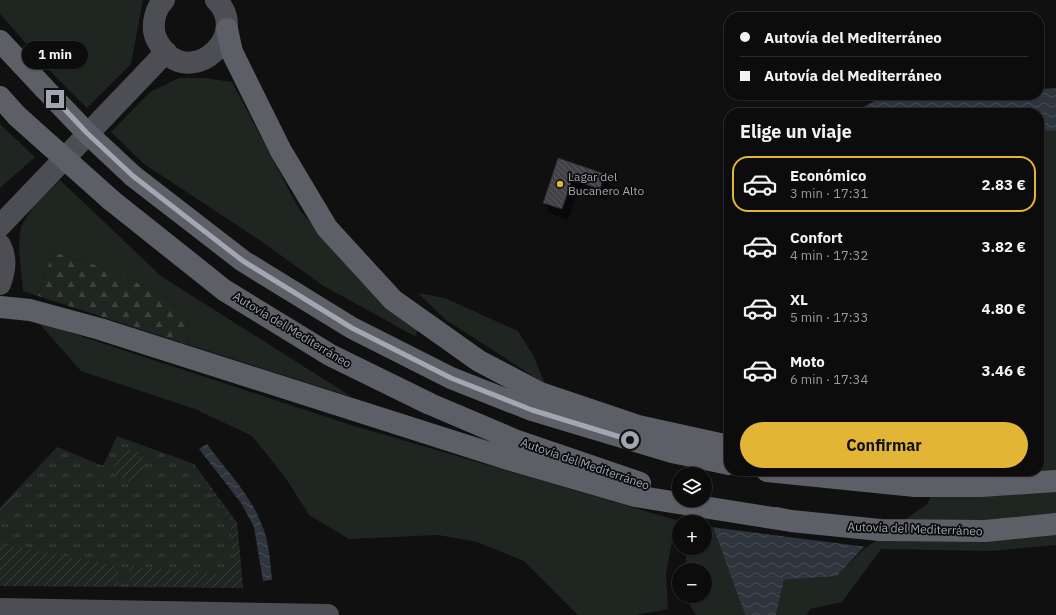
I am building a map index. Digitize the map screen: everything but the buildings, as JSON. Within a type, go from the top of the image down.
[{"type":"highway","points":[[227,29],[232,52],[280,151],[327,228],[393,300],[536,402],[672,452],[724,463]]},
{"type":"highway","points":[[0,41],[87,133],[133,176],[243,261],[352,328],[451,378],[536,402],[724,445]]},
{"type":"highway","name":"Autovía del Mediterráneo","points":[[0,97],[17,116],[110,200],[224,290],[330,355],[430,404],[512,450],[672,491]]},
{"type":"highway","points":[[0,307],[30,310],[100,329],[512,450],[635,496],[791,521]]},
{"type":"highway","points":[[816,476],[915,486],[981,486],[1056,481]]},
{"type":"highway","points":[[977,476],[1033,483]]},
{"type":"highway","name":"Autovía del Mediterráneo","points":[[712,502],[791,521],[880,530],[985,531],[1056,524]]},
{"type":"main road","points":[[164,0],[156,12],[154,23],[155,35],[160,46],[166,52],[178,60],[189,62],[200,61],[210,56],[218,49],[224,39],[227,29],[223,10],[216,0]]},
{"type":"main road","points":[[0,226],[166,52]]},
{"type":"main road","points":[[0,245],[4,254],[5,273],[0,284]]},
{"type":"main road","points":[[0,609],[328,615]]},
{"type":"green space","points":[[0,0],[143,0],[131,64],[87,108],[55,76],[0,14]]},
{"type":"green space","points":[[179,78],[204,78],[232,82],[299,209],[361,282],[417,330],[416,337],[322,285],[261,241],[144,164],[111,132],[150,92]]},
{"type":"green space","points":[[0,124],[35,157],[0,188]]},
{"type":"green space","points":[[1044,130],[1056,131],[1056,545],[991,551],[881,549],[842,602],[810,609],[807,615],[776,615],[784,580],[837,576],[937,476],[1044,476]]},
{"type":"green space","points":[[60,180],[161,276],[352,397],[189,345],[187,317],[159,293],[108,269],[53,252],[38,296],[23,291],[19,237],[23,223],[40,200]]},
{"type":"green space","points":[[53,252],[108,269],[159,293],[187,317],[189,345],[38,296]]},
{"type":"green space","points":[[418,293],[445,298],[518,331],[534,357],[545,384],[446,320]]},
{"type":"green space","points":[[38,322],[351,425],[672,519],[672,542],[666,574],[668,609],[636,615],[578,615],[524,561],[477,542],[438,535],[349,539],[309,515],[285,477],[252,436],[195,409],[81,371]]},
{"type":"green space","points":[[117,436],[194,464],[237,523],[243,588],[0,586],[0,508],[57,447],[103,466]]},
{"type":"green space","points":[[127,450],[133,450],[143,457],[146,466],[145,472],[139,479],[133,482],[127,482],[117,475],[114,469],[114,463],[121,453]]},
{"type":"green space","points":[[194,464],[237,523],[243,588],[129,586],[129,566],[221,574],[233,566],[231,523]]},
{"type":"green space","points":[[29,477],[0,517],[0,508]]},
{"type":"green space","points":[[713,527],[745,615],[696,615],[689,603],[712,603],[712,563],[686,563],[686,555],[712,555]]},
{"type":"green space","points":[[0,544],[118,566],[118,586],[0,586]]},
{"type":"water","points":[[1056,88],[1056,131],[1044,130],[1044,108],[861,108],[876,100],[1044,100],[1044,89]]},
{"type":"water","points":[[207,444],[237,482],[256,512],[264,530],[270,558],[272,580],[263,581],[254,527],[241,503],[199,449]]},
{"type":"water","points":[[765,482],[925,502],[864,547],[837,576],[784,580],[776,615],[745,615],[713,527]]},
{"type":"pier","points":[[774,476],[941,476],[927,504],[867,547],[712,526],[764,480]]},
{"type":"place","name":"Lagar del Bucanero Alto","points":[[560,184]]},
{"type":"route","points":[[55,99],[87,133],[133,176],[243,261],[352,328],[451,378],[532,410],[630,440]]}]
